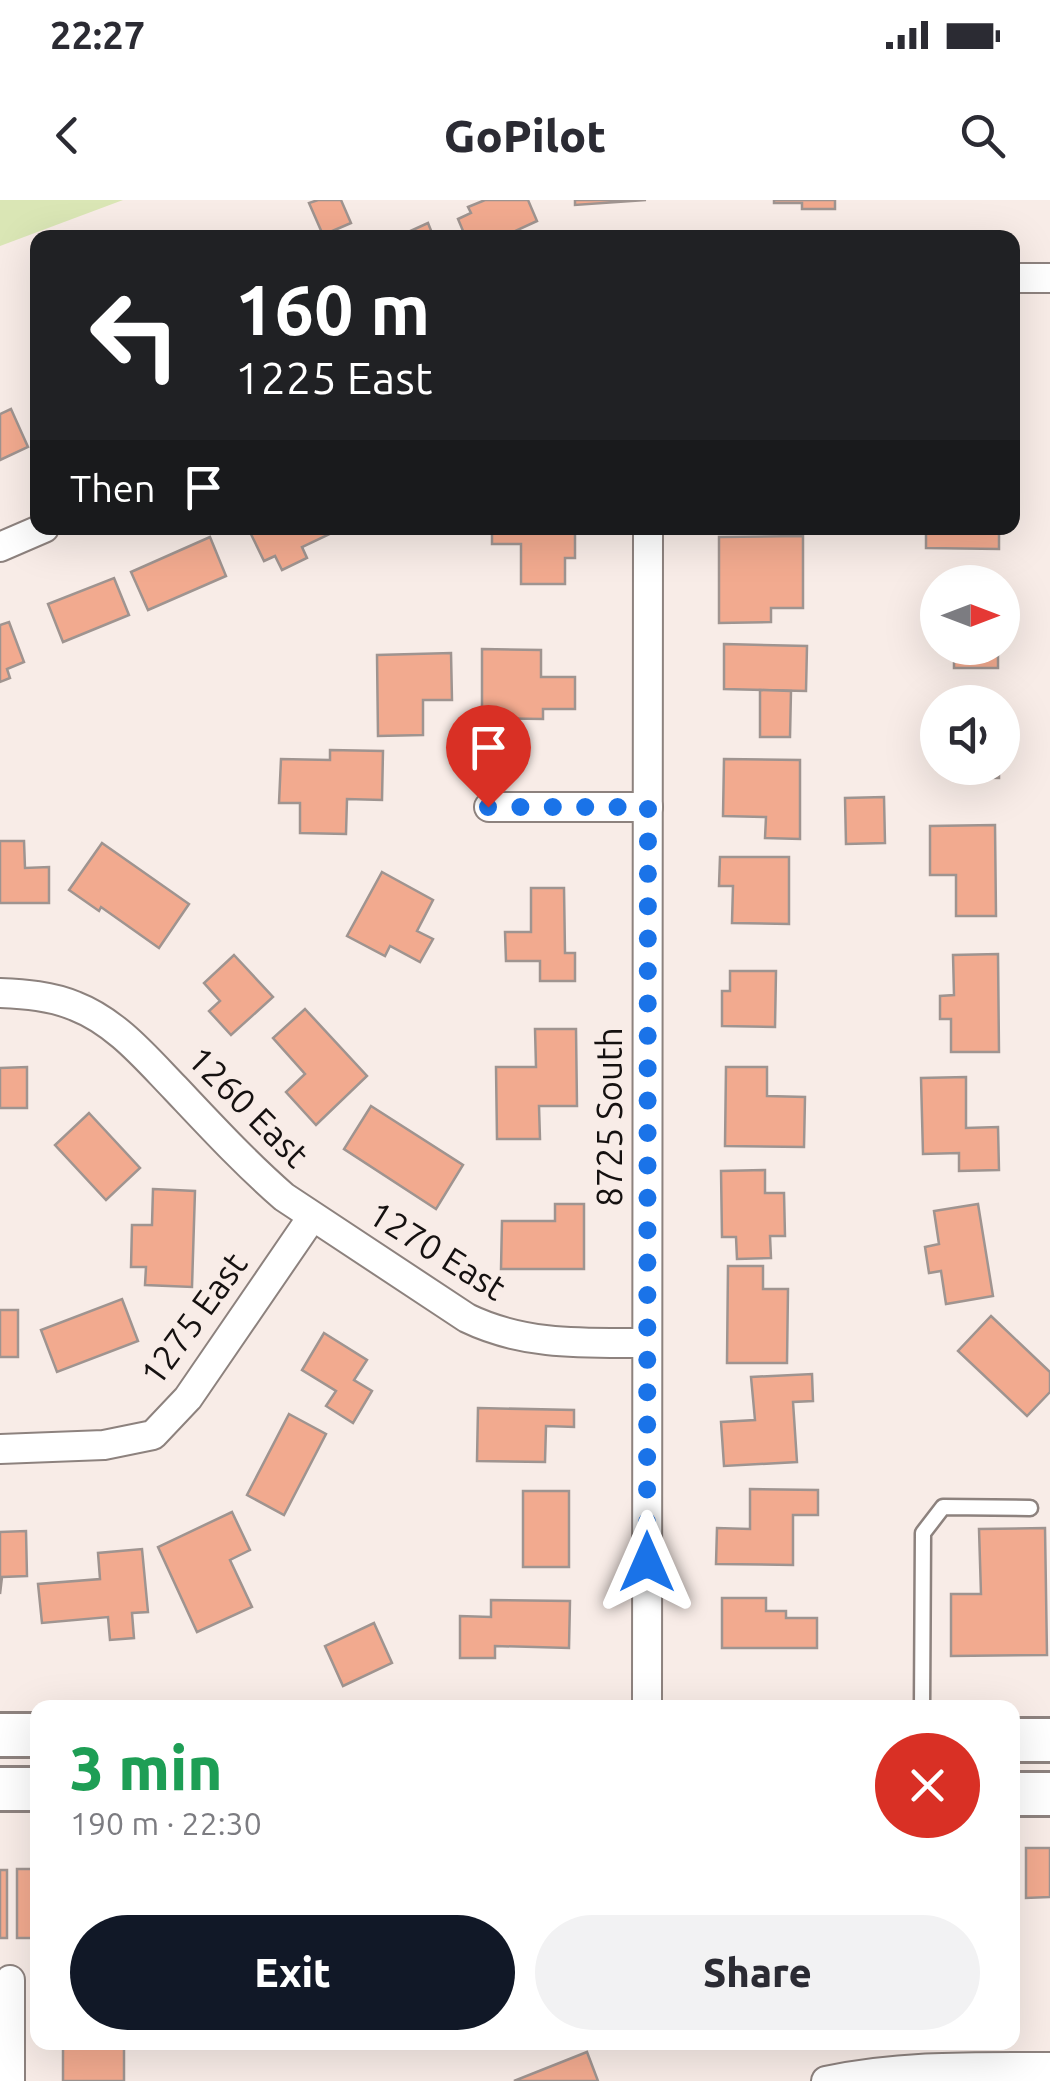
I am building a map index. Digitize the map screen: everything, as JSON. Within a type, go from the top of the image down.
[{"type":"main road","points":[[0,1735],[30,1735]]},
{"type":"main road","points":[[1020,1740],[1050,1740]]},
{"type":"main road","points":[[0,1789],[30,1790]]},
{"type":"main road","points":[[1020,1794],[1050,1794]]},
{"type":"street","points":[[1020,278],[1050,278]]},
{"type":"street","points":[[0,547],[30,534]]},
{"type":"street","name":"8725 South","points":[[647,1700],[648,535]]},
{"type":"street","points":[[488,807],[648,807]]},
{"type":"street","name":"1260 East","points":[[0,993],[40,996],[75,1006],[107,1022],[135,1046],[257,1174],[312,1216]]},
{"type":"street","name":"1270 East","points":[[312,1216],[466,1318],[494,1331],[554,1343],[647,1343]]},
{"type":"street","name":"1275 East","points":[[0,1448],[104,1445],[153,1435],[188,1398],[312,1216]]},
{"type":"street","points":[[10,2081],[16,1980]]},
{"type":"street","points":[[826,2081],[926,2068],[1001,2074],[1050,2068]]},
{"type":"lane","points":[[922,1700],[923,1534],[943,1508],[1030,1508]]},
{"type":"green space","points":[[0,200],[123,200],[43,230],[30,230],[30,235],[0,246]]},
{"type":"building","points":[[341,200],[351,223],[335,230],[321,230],[309,203]]},
{"type":"building","points":[[485,200],[528,200],[537,221],[517,230],[463,230],[458,219],[471,213],[468,207]]},
{"type":"building","points":[[575,200],[646,200],[575,205]]},
{"type":"building","points":[[774,200],[835,200],[835,209],[802,209],[802,203]]},
{"type":"building","points":[[428,223],[431,230],[413,230]]},
{"type":"building","points":[[11,409],[28,447],[0,460],[0,414]]},
{"type":"building","points":[[251,535],[328,535],[302,547],[307,558],[282,570],[275,556],[264,561]]},
{"type":"building","points":[[492,535],[575,535],[575,558],[565,558],[565,584],[521,584],[521,544],[492,544]]},
{"type":"building","points":[[926,535],[999,535],[999,549],[926,548]]},
{"type":"building","points":[[803,536],[803,608],[771,608],[771,622],[719,623],[719,537]]},
{"type":"building","points":[[210,537],[226,576],[148,610],[131,572]]},
{"type":"building","points":[[114,578],[129,615],[63,642],[48,604]]},
{"type":"building","points":[[9,622],[24,662],[7,669],[10,678],[0,682],[0,625]]},
{"type":"building","points":[[724,644],[807,646],[806,691],[724,689]]},
{"type":"building","points":[[482,649],[541,650],[541,677],[575,677],[575,709],[543,709],[543,719],[482,718]]},
{"type":"building","points":[[451,653],[452,700],[423,700],[423,735],[378,736],[377,655]]},
{"type":"building","points":[[954,665],[998,665],[998,668]]},
{"type":"building","points":[[760,690],[791,691],[790,737],[760,737]]},
{"type":"building","points":[[330,750],[383,751],[382,800],[347,799],[346,834],[300,833],[300,803],[279,803],[281,759],[330,760]]},
{"type":"building","points":[[724,759],[800,760],[800,839],[765,838],[766,817],[723,816]]},
{"type":"building","points":[[884,797],[885,843],[846,844],[845,798]]},
{"type":"building","points":[[995,825],[996,916],[956,916],[956,875],[930,875],[930,826]]},
{"type":"building","points":[[0,841],[24,841],[25,868],[49,867],[49,903],[0,903]]},
{"type":"building","points":[[102,843],[189,904],[159,948],[101,907],[99,911],[69,890]]},
{"type":"building","points":[[720,857],[789,857],[789,924],[732,923],[733,886],[719,886]]},
{"type":"building","points":[[382,872],[433,900],[417,931],[433,939],[420,962],[390,946],[385,956],[347,936]]},
{"type":"building","points":[[531,888],[564,888],[565,953],[575,953],[575,981],[540,981],[540,961],[506,961],[505,932],[531,932]]},
{"type":"building","points":[[998,954],[999,1052],[951,1052],[951,1019],[940,1019],[940,996],[954,995],[953,955]]},
{"type":"building","points":[[234,955],[273,997],[231,1035],[209,1011],[220,1001],[204,983]]},
{"type":"building","points":[[730,971],[776,971],[775,1027],[722,1026],[722,991],[730,991]]},
{"type":"building","points":[[305,1009],[367,1076],[316,1125],[286,1092],[305,1074],[273,1038]]},
{"type":"building","points":[[535,1029],[576,1029],[577,1106],[539,1106],[540,1139],[497,1139],[496,1067],[536,1067]]},
{"type":"building","points":[[27,1067],[27,1108],[0,1108],[0,1068]]},
{"type":"building","points":[[726,1067],[767,1067],[767,1096],[805,1097],[804,1147],[725,1146]]},
{"type":"building","points":[[966,1077],[966,1128],[998,1127],[999,1170],[959,1171],[959,1153],[923,1154],[921,1078]]},
{"type":"building","points":[[371,1106],[463,1165],[436,1209],[344,1149]]},
{"type":"building","points":[[89,1113],[140,1168],[106,1200],[55,1145]]},
{"type":"building","points":[[765,1170],[765,1193],[784,1193],[785,1236],[770,1236],[771,1258],[737,1259],[736,1237],[722,1237],[721,1171]]},
{"type":"building","points":[[153,1189],[195,1191],[192,1287],[145,1285],[146,1267],[131,1267],[132,1225],[152,1225]]},
{"type":"building","points":[[555,1204],[584,1204],[584,1269],[501,1269],[502,1221],[555,1221]]},
{"type":"building","points":[[978,1204],[993,1296],[946,1304],[941,1271],[929,1273],[925,1247],[939,1244],[934,1211]]},
{"type":"building","points":[[728,1266],[763,1266],[763,1289],[788,1289],[787,1363],[727,1363]]},
{"type":"building","points":[[122,1299],[138,1341],[57,1372],[41,1330]]},
{"type":"building","points":[[0,1310],[18,1310],[18,1357],[0,1357]]},
{"type":"building","points":[[991,1316],[1050,1372],[1050,1392],[1027,1416],[958,1351]]},
{"type":"building","points":[[324,1333],[367,1360],[354,1380],[372,1391],[353,1423],[326,1406],[336,1391],[302,1370]]},
{"type":"building","points":[[812,1374],[813,1401],[793,1402],[797,1462],[724,1466],[721,1422],[755,1420],[751,1377]]},
{"type":"building","points":[[478,1408],[574,1410],[574,1427],[546,1426],[545,1462],[477,1461]]},
{"type":"building","points":[[289,1414],[326,1434],[284,1515],[247,1495]]},
{"type":"building","points":[[750,1489],[818,1490],[818,1515],[793,1515],[793,1565],[716,1564],[717,1528],[750,1529]]},
{"type":"building","points":[[523,1491],[569,1491],[569,1567],[523,1567]]},
{"type":"building","points":[[232,1512],[250,1550],[230,1560],[252,1607],[197,1632],[158,1547]]},
{"type":"building","points":[[1045,1528],[1047,1655],[951,1656],[951,1594],[981,1594],[979,1529]]},
{"type":"building","points":[[26,1531],[27,1576],[2,1577],[0,1594],[0,1532]]},
{"type":"building","points":[[142,1549],[148,1612],[132,1613],[134,1638],[110,1640],[108,1617],[42,1623],[38,1584],[100,1579],[98,1553]]},
{"type":"building","points":[[722,1598],[766,1598],[766,1611],[786,1611],[786,1618],[817,1618],[817,1648],[722,1648]]},
{"type":"building","points":[[491,1600],[570,1601],[569,1648],[495,1646],[495,1658],[460,1658],[460,1616],[491,1617]]},
{"type":"building","points":[[374,1623],[392,1663],[343,1686],[325,1646]]},
{"type":"building","points":[[1026,1848],[1050,1848],[1050,1897],[1026,1898]]},
{"type":"building","points":[[17,1869],[30,1869],[30,1938],[17,1938]]},
{"type":"building","points":[[0,1870],[7,1870],[7,1938],[0,1938]]},
{"type":"building","points":[[63,2050],[124,2050],[124,2081],[63,2081]]},
{"type":"building","points":[[587,2052],[598,2081],[514,2081]]},
{"type":"route","points":[[488,807],[648,807],[647,1562]]}]
